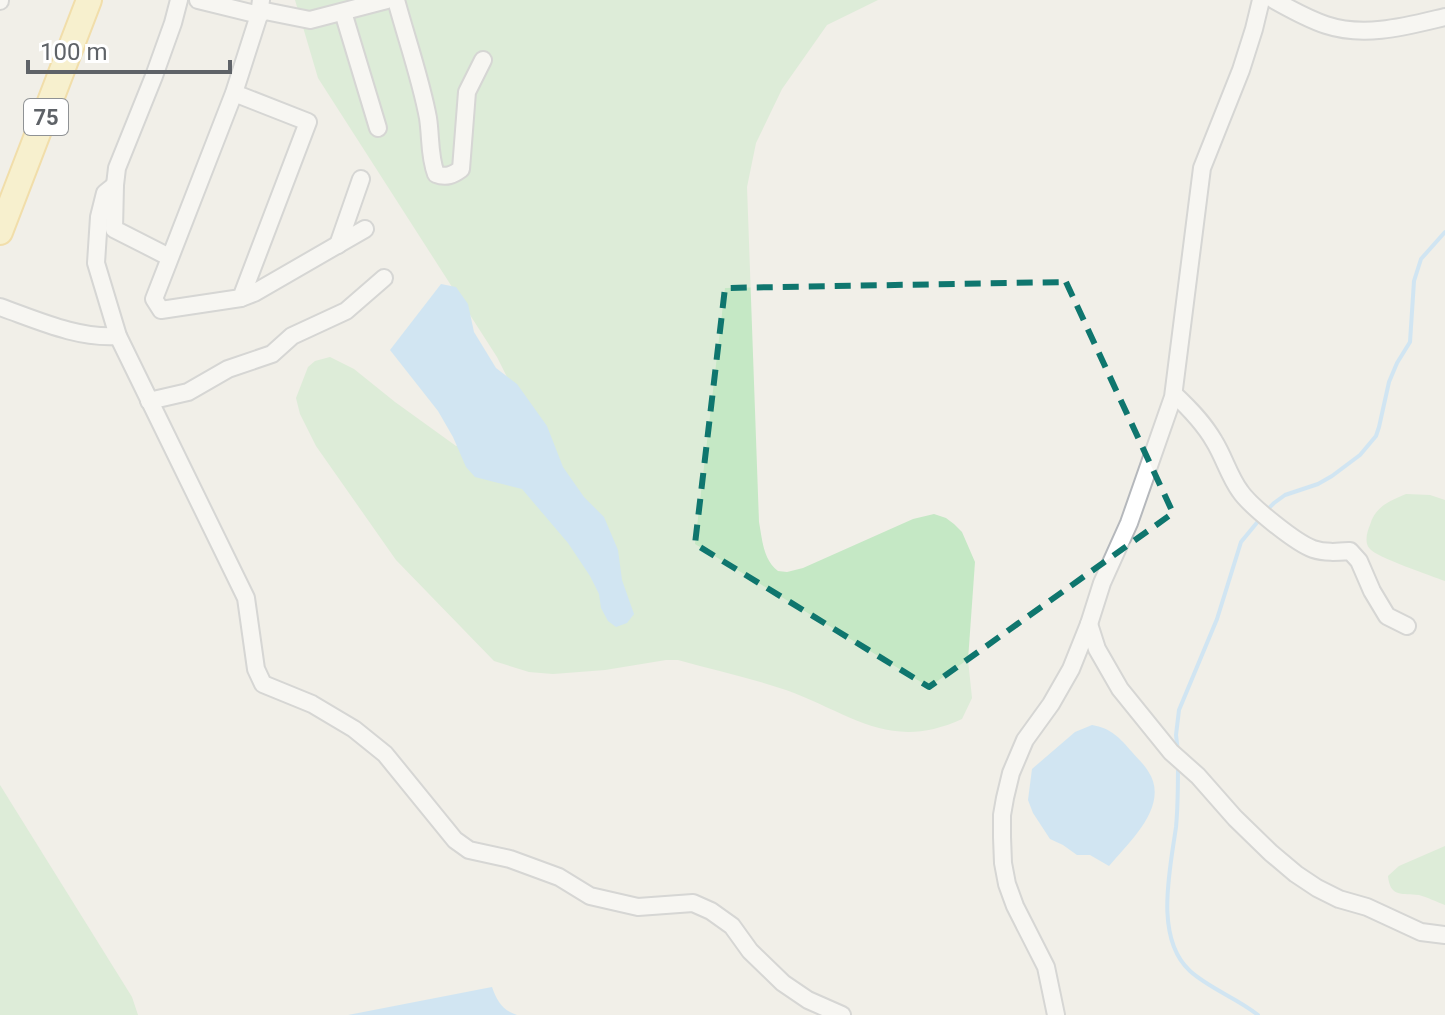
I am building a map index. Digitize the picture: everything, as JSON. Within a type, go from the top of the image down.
[{"type":"main road","name":"75","points":[[0,232],[6,203],[89,0]]},
{"type":"street","points":[[169,257],[114,229],[115,185],[117,168],[154,76],[179,0]]},
{"type":"street","points":[[198,0],[260,8],[310,20],[347,7],[387,0]]},
{"type":"street","points":[[396,0],[428,115],[431,162],[436,174],[443,177],[454,175],[461,169],[467,92],[483,60]]},
{"type":"street","points":[[1056,1015],[1046,967],[1007,884],[1003,863],[1002,815],[1011,773],[1025,740],[1071,669],[1102,583],[1129,523],[1174,394],[1202,168],[1241,70],[1261,0]]},
{"type":"street","points":[[1274,0],[1327,25],[1363,31],[1400,28],[1445,17]]},
{"type":"street","points":[[347,7],[378,128]]},
{"type":"street","points":[[260,8],[234,93],[154,299],[161,310],[241,298],[365,229]]},
{"type":"street","points":[[234,93],[308,122],[241,298]]},
{"type":"street","points":[[338,245],[361,179]]},
{"type":"street","points":[[115,185],[105,193],[99,217],[96,263],[118,336],[246,598],[256,669],[263,684],[312,704],[365,737],[385,754],[455,840],[469,850],[510,859],[559,877],[590,896],[638,907],[693,903],[732,926],[750,951],[783,983],[808,1000],[842,1015]]},
{"type":"street","points":[[149,401],[188,392],[228,369],[272,354],[292,336],[346,311],[384,278]]},
{"type":"street","points":[[0,307],[103,338],[118,336]]},
{"type":"street","points":[[1174,394],[1196,414],[1248,502],[1311,549],[1330,553],[1350,551],[1359,561],[1387,616],[1407,626]]},
{"type":"street","points":[[1089,624],[1097,649],[1120,689],[1171,752],[1271,853],[1317,888],[1339,899],[1367,907],[1421,932],[1445,935]]},
{"type":"highlighted area","points":[[1066,282],[1173,513],[929,687],[695,544],[725,288]]},
{"type":"green space","points":[[295,0],[878,0],[827,25],[782,89],[756,143],[747,187],[759,522],[769,561],[778,571],[787,572],[803,568],[913,519],[934,514],[954,524],[962,532],[975,562],[968,660],[972,698],[962,719],[913,732],[892,731],[872,726],[786,690],[678,660],[605,670],[553,674],[529,672],[494,661],[396,560],[316,446],[300,414],[296,398],[308,367],[315,361],[330,357],[354,369],[456,446],[465,445],[516,395],[497,357],[318,78]]},
{"type":"green space","points":[[1406,494],[1430,495],[1445,500],[1445,581],[1382,557],[1368,547],[1367,534],[1375,514],[1388,502]]},
{"type":"green space","points":[[0,785],[132,997],[138,1015],[0,1015]]},
{"type":"green space","points":[[1445,846],[1445,905],[1419,895],[1398,893],[1391,888],[1388,876],[1399,866]]},
{"type":"water","points":[[441,284],[456,287],[468,304],[474,332],[496,368],[517,384],[547,426],[563,467],[584,497],[604,517],[618,550],[622,580],[634,614],[627,623],[616,627],[608,621],[590,576],[568,543],[522,489],[475,477],[466,467],[438,411],[390,350]]},
{"type":"water","points":[[1092,725],[1110,731],[1119,738],[1145,766],[1154,784],[1151,810],[1145,822],[1109,866],[1090,855],[1077,855],[1050,839],[1028,800],[1032,769],[1075,732]]},
{"type":"water","points":[[492,987],[501,1004],[517,1015],[348,1015]]},
{"type":"waterway","points":[[1265,512],[1285,495],[1332,476],[1360,455],[1376,436],[1389,382],[1410,342],[1414,281],[1421,259],[1445,232]]},
{"type":"waterway","points":[[1178,752],[1176,735],[1179,710],[1217,619],[1241,542],[1260,519]]},
{"type":"waterway","points":[[1178,765],[1177,819],[1167,903],[1172,941],[1190,971],[1258,1015]]}]
